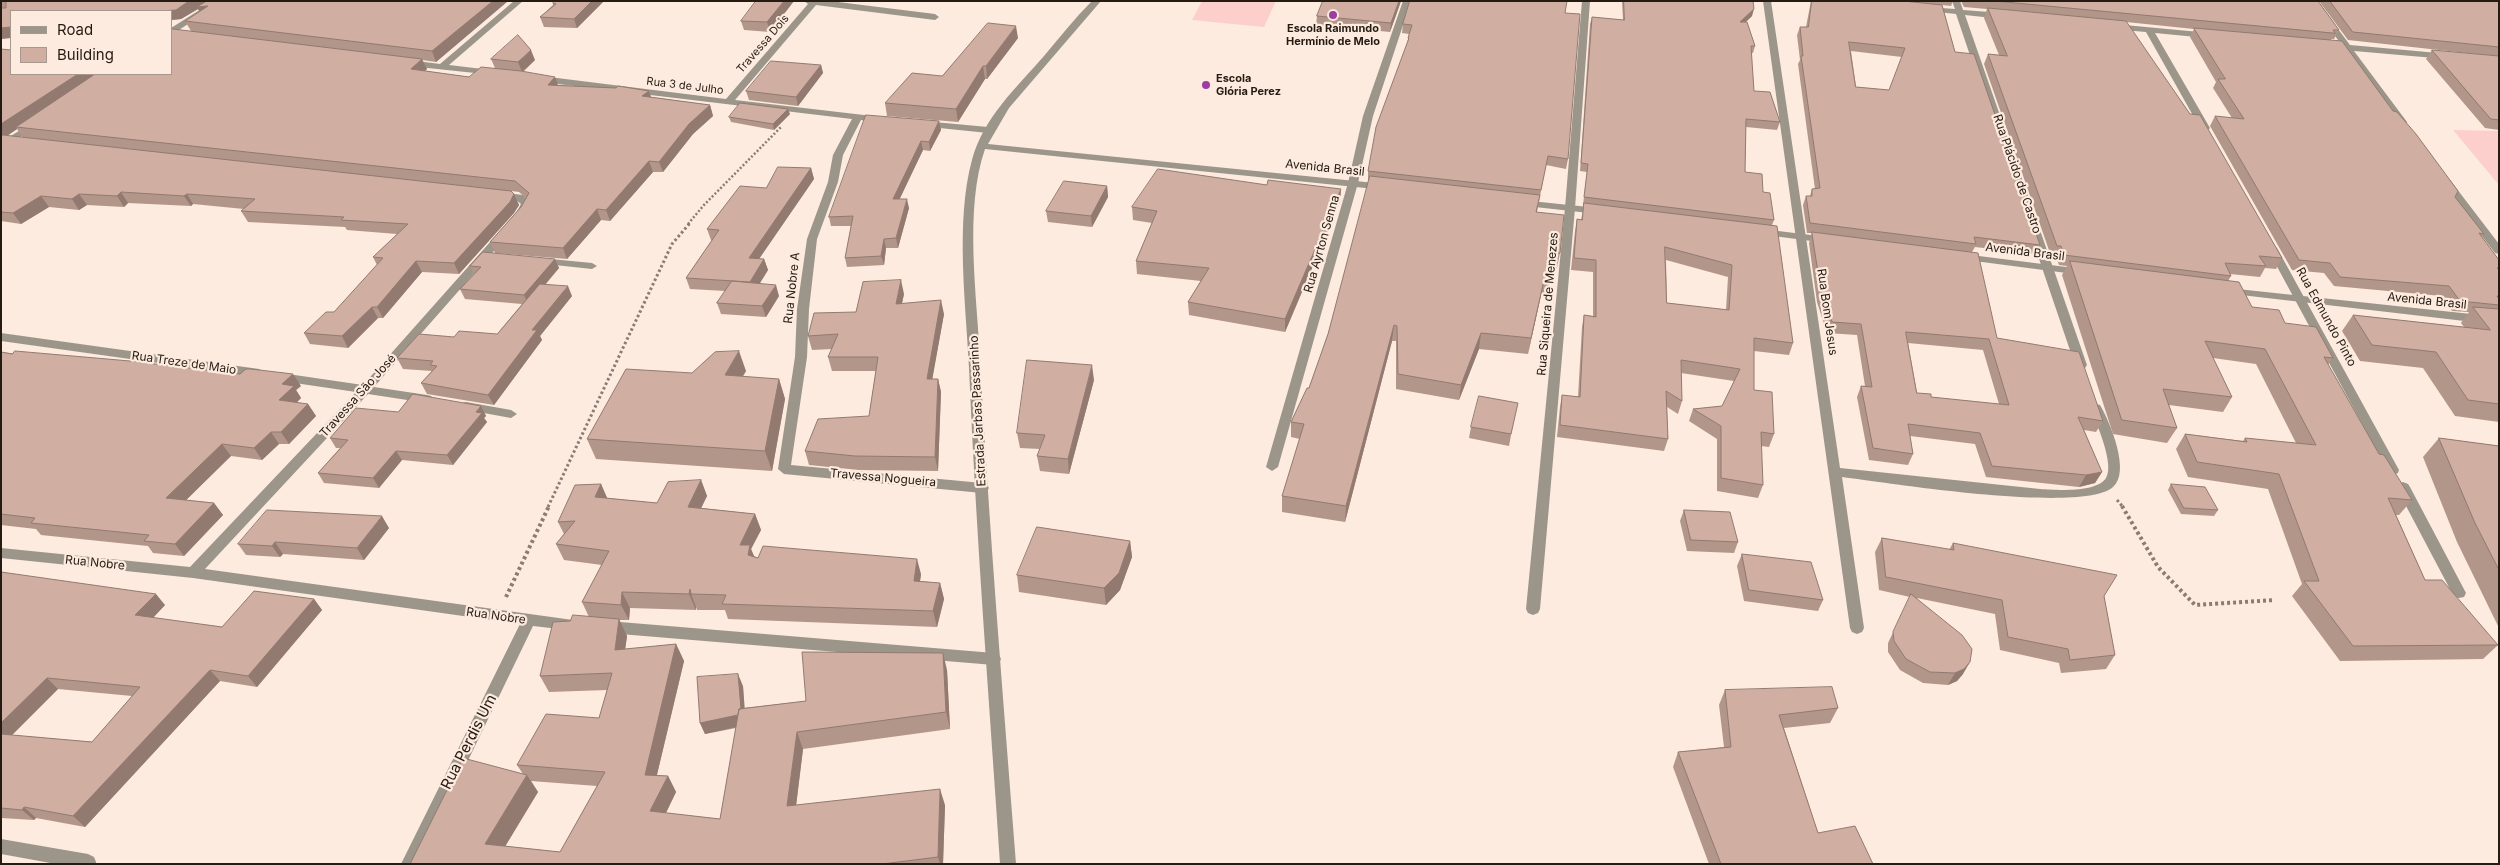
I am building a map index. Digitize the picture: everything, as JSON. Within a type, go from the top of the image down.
[{"type":"street","points":[[172,31],[220,1]]},
{"type":"street","points":[[442,67],[519,1]]},
{"type":"street","name":"Estrada Jarbas Passarinho","points":[[1008,864],[982,488],[970,244],[972,189],[982,146],[988,130],[1072,25],[1097,1]]},
{"type":"street","name":"Rua Ayrton Senna","points":[[1272,467],[1353,183],[1368,116],[1407,1]]},
{"type":"street","name":"Rua Siqueira de Menezes","points":[[1533,609],[1570,208],[1586,1]]},
{"type":"street","name":"Rua Bom Jesus","points":[[1767,1],[1857,628]]},
{"type":"street","name":"Rua Plácido de Castro","points":[[1956,1],[2084,375]]},
{"type":"street","points":[[2313,1],[2345,47],[2413,136]]},
{"type":"street","points":[[812,2],[936,16]]},
{"type":"street","name":"Travessa Dois","points":[[728,102],[812,2]]},
{"type":"street","points":[[1914,8],[2011,17]]},
{"type":"street","points":[[2100,26],[2218,36]]},
{"type":"street","points":[[2150,30],[2211,140]]},
{"type":"street","points":[[172,32],[191,35]]},
{"type":"street","points":[[2316,44],[2460,58]]},
{"type":"street","points":[[404,62],[501,74]]},
{"type":"street","name":"Rua 3 de Julho","points":[[531,78],[894,121]]},
{"type":"street","name":"Rua Nobre A","points":[[784,469],[801,356],[803,309],[812,239],[833,182],[838,155],[857,118]]},
{"type":"street","points":[[5,143],[40,120]]},
{"type":"street","points":[[913,123],[988,130]]},
{"type":"street","points":[[5,143],[29,143]]},
{"type":"street","name":"Avenida Brasil","points":[[982,146],[1392,188]]},
{"type":"street","points":[[2441,176],[2499,251]]},
{"type":"street","name":"Travessa São José","points":[[193,573],[488,257],[527,203],[519,197],[490,194]]},
{"type":"street","points":[[1511,202],[1609,213]]},
{"type":"street","points":[[1754,231],[1842,242]]},
{"type":"street","name":"Rua Edmundo Pinto","points":[[2268,242],[2302,301],[2459,592]]},
{"type":"street","name":"Avenida Brasil","points":[[1950,256],[2097,274]]},
{"type":"street","points":[[532,261],[592,266]]},
{"type":"street","name":"Avenida Brasil","points":[[2214,289],[2302,301],[2499,321]]},
{"type":"street","name":"Rua Treze de Maio","points":[[1,337],[366,389]]},
{"type":"street","points":[[366,389],[512,414]]},
{"type":"street","points":[[1836,472],[1997,490],[2068,495],[2093,491],[2106,486],[2113,480],[2114,461],[2091,393]]},
{"type":"street","name":"Travessa Nogueira","points":[[784,469],[982,488]]},
{"type":"street","name":"Rua Nobre","points":[[1,553],[193,573],[530,620],[994,659]]},
{"type":"street","name":"Rua Perdis Um","points":[[409,864],[530,620]]},
{"type":"street","points":[[1,846],[88,862]]},
{"type":"path","points":[[497,616],[672,244],[704,205],[766,144],[796,110]]},
{"type":"path","points":[[2106,486],[2130,515],[2158,567],[2195,604],[2274,600]]},
{"type":"shaded area","points":[[1202,1],[1276,1],[1264,27],[1192,20]]},
{"type":"shaded area","points":[[2453,130],[2499,131],[2499,185]]},
{"type":"building","points":[[1,1],[189,1],[176,10],[172,10],[10,10],[10,27],[1,28],[1,8],[6,8],[6,2]]},
{"type":"building","points":[[207,1],[493,1],[432,51],[185,21],[208,6],[197,7]]},
{"type":"building","points":[[555,1],[592,1],[574,19],[540,17],[556,4],[553,3]]},
{"type":"building","points":[[756,1],[784,1],[767,22],[741,21]]},
{"type":"building","points":[[1323,1],[1399,1],[1391,23],[1317,16]]},
{"type":"building","points":[[1410,1],[1567,1],[1565,13],[1580,14],[1568,159],[1548,156],[1541,190],[1368,171],[1376,127],[1409,38],[1412,25],[1403,24]]},
{"type":"building","points":[[1624,1],[1753,1],[1754,9],[1740,22],[1747,22],[1755,46],[1751,46],[1754,91],[1770,92],[1780,122],[1746,119],[1745,172],[1762,174],[1763,192],[1770,193],[1774,220],[1584,197],[1588,164],[1581,163],[1592,17],[1624,20]]},
{"type":"building","points":[[1812,1],[1903,1],[1942,5],[1955,52],[1974,54],[2040,245],[1974,237],[1976,244],[1810,223],[1806,196],[1812,196],[1812,189],[1820,188],[1801,56],[1803,56],[1800,27],[1808,27]],"holes":[[[1849,42],[1905,48],[1889,90],[1856,87]]]},
{"type":"building","points":[[1995,1],[2318,1],[2339,30],[2333,30],[2335,33]]},
{"type":"building","points":[[2330,1],[2499,1],[2499,47],[2353,32]]},
{"type":"building","points":[[1988,8],[2126,21],[2190,114],[2200,115],[2282,258],[2259,256],[2266,266],[2225,263],[2231,276],[2064,255],[2061,246],[2057,246],[1988,54],[2007,56]]},
{"type":"building","points":[[988,23],[1016,26],[986,66],[983,66],[956,109],[885,103],[912,73],[942,76]]},
{"type":"building","points":[[2194,28],[2342,41],[2393,111],[2397,112],[2416,134],[2458,191],[2455,197],[2484,234],[2479,233],[2499,260],[2499,268],[2497,268],[2499,270],[2499,296],[2497,296],[2499,305],[2460,301],[2449,286],[2340,277],[2330,263],[2299,260],[2215,116],[2244,119],[2218,79],[2225,79]]},
{"type":"building","points":[[172,30],[422,59],[411,69],[469,77],[481,67],[521,71],[555,77],[548,85],[616,88],[618,86],[649,91],[642,96],[710,105],[689,124],[659,162],[649,161],[606,210],[597,209],[563,248],[490,242],[521,207],[529,193],[515,181],[16,127],[94,75],[172,75]]},
{"type":"building","points":[[518,35],[531,50],[518,62],[491,59]]},
{"type":"building","points":[[1,49],[10,50],[10,75],[76,75],[1,124]]},
{"type":"building","points":[[2432,50],[2499,56],[2499,120],[2491,119]]},
{"type":"building","points":[[771,61],[821,65],[796,97],[746,91]]},
{"type":"building","points":[[740,103],[788,109],[773,124],[729,117]]},
{"type":"building","points":[[866,115],[939,121],[929,142],[921,141],[893,199],[907,199],[896,238],[884,239],[881,256],[845,258],[853,216],[829,217]]},
{"type":"building","points":[[1,136],[511,191],[514,194],[510,202],[454,263],[416,261],[377,307],[372,307],[342,336],[304,333],[326,312],[334,312],[383,258],[373,257],[408,224],[341,220],[344,217],[241,211],[255,199],[121,192],[117,196],[79,194],[72,199],[41,196],[13,213],[1,212]]},
{"type":"building","points":[[778,167],[811,168],[749,258],[764,259],[750,282],[686,278],[719,230],[707,229],[740,186],[766,188]]},
{"type":"building","points":[[1158,169],[1267,185],[1268,180],[1341,189],[1285,319],[1188,302],[1209,268],[1136,261],[1157,211],[1132,207]]},
{"type":"building","points":[[1370,176],[1540,195],[1536,212],[1564,215],[1560,253],[1554,252],[1550,281],[1544,280],[1531,338],[1481,333],[1461,385],[1398,374],[1397,326],[1394,325],[1346,506],[1282,496],[1304,424],[1291,422],[1307,388],[1309,388],[1328,334]]},
{"type":"building","points":[[1064,181],[1107,186],[1091,216],[1046,211]]},
{"type":"building","points":[[1584,203],[1777,226],[1793,343],[1754,338],[1754,390],[1772,392],[1774,434],[1761,432],[1763,485],[1721,478],[1721,426],[1693,409],[1722,406],[1740,369],[1681,360],[1682,401],[1666,391],[1668,439],[1560,425],[1562,395],[1580,397],[1584,315],[1596,317],[1596,260],[1574,258],[1577,219],[1582,220]],"holes":[[[1665,247],[1732,265],[1729,310],[1667,303]]]},
{"type":"building","points":[[1812,232],[1978,253],[1997,338],[2079,352],[2103,421],[2078,417],[2102,472],[2086,475],[1992,466],[1980,433],[1908,424],[1913,454],[1873,448],[1861,386],[1872,387],[1861,324],[1832,322],[1821,291]],"holes":[[[1906,332],[1989,339],[2009,405],[1931,397],[1931,394],[1917,393]]]},
{"type":"building","points":[[483,252],[555,259],[524,295],[460,289],[481,267],[470,266]]},
{"type":"building","points":[[2070,261],[2239,282],[2252,307],[2279,310],[2285,323],[2316,327],[2333,358],[2324,357],[2379,454],[2384,455],[2412,500],[2388,498],[2425,580],[2442,580],[2498,645],[2353,646],[2304,581],[2319,581],[2279,474],[2197,462],[2185,434],[2247,442],[2245,438],[2316,445],[2265,349],[2205,341],[2232,397],[2163,389],[2177,428],[2122,420]]},
{"type":"building","points":[[901,280],[896,304],[941,300],[927,379],[938,379],[935,457],[855,456],[805,451],[818,419],[869,416],[878,357],[828,357],[838,334],[808,336],[814,313],[856,312],[863,282]]},
{"type":"building","points":[[732,281],[776,285],[762,306],[717,303]]},
{"type":"building","points":[[540,284],[568,286],[532,330],[537,330],[488,395],[421,383],[437,366],[430,365],[433,361],[397,358],[419,334],[454,337],[459,331],[497,334]]},
{"type":"building","points":[[2473,307],[2499,309],[2499,404],[2468,400],[2436,352],[2372,345],[2353,315],[2490,330]]},
{"type":"building","points":[[15,351],[130,361],[240,374],[246,369],[251,369],[293,374],[282,384],[294,386],[279,400],[308,404],[281,432],[271,432],[254,448],[222,444],[166,498],[214,503],[175,544],[144,541],[149,535],[31,523],[35,518],[1,514],[1,352],[12,354]]},
{"type":"building","points":[[739,351],[725,375],[779,379],[765,451],[587,439],[626,369],[692,373],[715,352]]},
{"type":"building","points":[[1027,360],[1092,365],[1068,459],[1037,456],[1045,435],[1017,433]]},
{"type":"building","points":[[413,394],[481,406],[476,412],[482,413],[447,455],[396,451],[373,478],[318,473],[348,440],[330,438],[356,408],[398,412]]},
{"type":"building","points":[[1479,396],[1518,403],[1511,434],[1471,427]]},
{"type":"building","points":[[2439,438],[2499,446],[2499,570],[2475,523]]},
{"type":"building","points":[[701,480],[688,507],[755,514],[740,545],[750,545],[748,555],[758,558],[763,546],[917,559],[914,581],[940,583],[933,611],[722,604],[726,595],[691,594],[690,589],[689,594],[622,592],[621,605],[582,602],[609,551],[556,544],[575,521],[558,522],[575,485],[601,484],[595,497],[657,503],[668,482]]},
{"type":"building","points":[[2171,484],[2205,487],[2218,510],[2184,508]]},
{"type":"building","points":[[267,510],[382,516],[357,548],[275,542],[272,546],[238,544]]},
{"type":"building","points":[[1684,510],[1730,512],[1738,542],[1691,540]]},
{"type":"building","points":[[1037,527],[1130,541],[1119,573],[1104,588],[1017,575]]},
{"type":"building","points":[[1882,538],[1954,550],[1953,543],[2117,575],[2104,596],[2115,655],[2070,660],[2068,649],[2008,637],[2002,600],[1886,577]]},
{"type":"building","points":[[1742,554],[1811,562],[1823,600],[1749,590]]},
{"type":"building","points":[[1,572],[156,594],[135,615],[222,627],[254,591],[314,599],[248,676],[210,670],[73,816],[24,807],[22,810],[1,808],[1,734],[92,742],[140,687],[47,678],[1,723]]},
{"type":"building","points":[[1911,594],[1962,635],[1972,649],[1970,662],[1964,669],[1955,673],[1930,672],[1906,659],[1894,641],[1893,632]]},
{"type":"building","points":[[573,615],[619,619],[615,650],[676,644],[645,775],[668,776],[650,811],[720,819],[739,709],[806,701],[802,652],[943,653],[946,712],[797,732],[787,806],[940,789],[938,857],[882,864],[410,864],[463,758],[527,775],[485,844],[560,852],[605,772],[517,765],[546,714],[599,718],[612,673],[540,676],[553,622],[570,621]]},
{"type":"building","points":[[738,674],[741,709],[739,709],[738,715],[700,723],[697,677]]},
{"type":"building","points":[[1832,687],[1838,708],[1779,715],[1818,833],[1855,826],[1873,864],[1721,864],[1678,752],[1731,747],[1725,690]]},
{"type":"place","name":"Escola Raimundo Hermínio de Melo","points":[[1333,15]]},
{"type":"place","name":"Escola Glória Perez","points":[[1206,85]]}]
